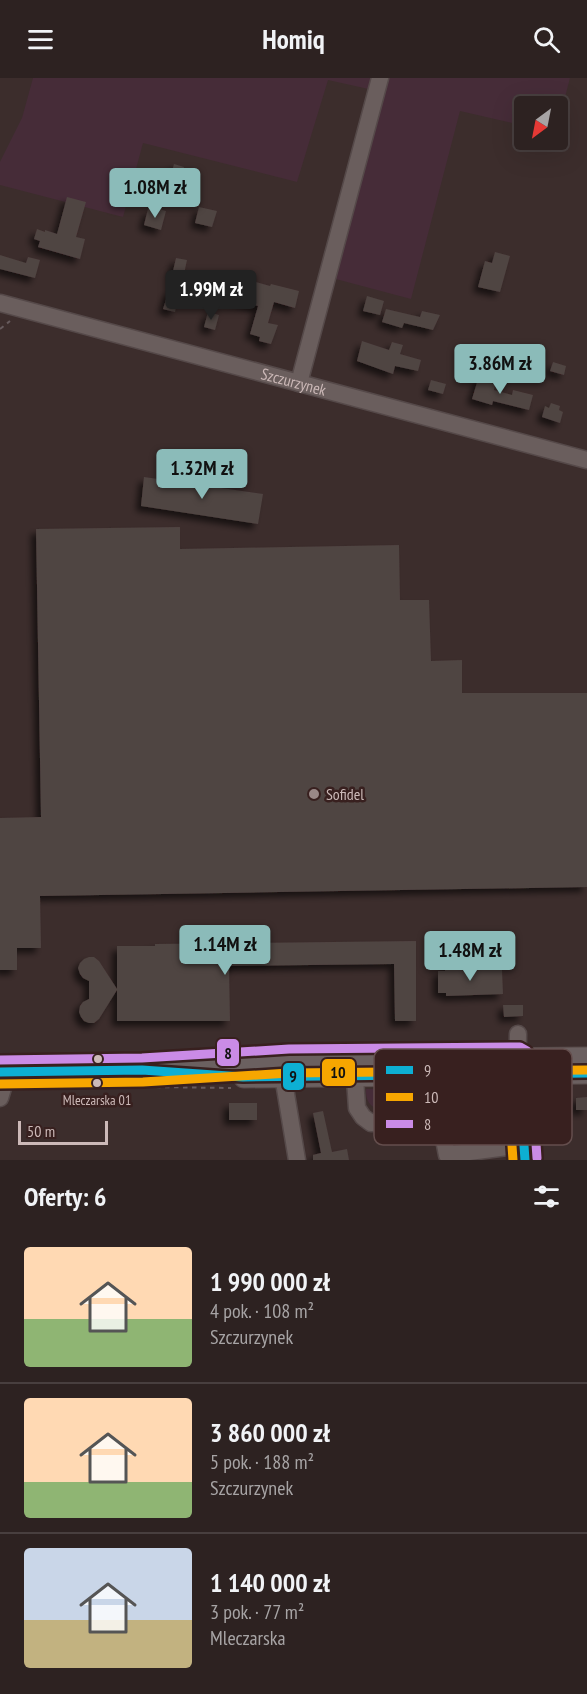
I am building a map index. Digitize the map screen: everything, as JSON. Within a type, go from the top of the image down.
[{"type":"main road","points":[[572,1060],[587,1058]]},
{"type":"main road","points":[[2,1072],[142,1070],[289,1061],[354,1068]]},
{"type":"main road","points":[[142,1070],[243,1077],[374,1068]]},
{"type":"main road","points":[[572,1072],[587,1073]]},
{"type":"street","points":[[299,383],[380,78]]},
{"type":"street","name":"Szczurzynek","points":[[0,303],[587,460]]},
{"type":"street","points":[[518,1034],[518,1049]]},
{"type":"street","points":[[354,1068],[357,1108],[363,1118],[374,1123]]},
{"type":"street","points":[[0,1098],[3,1088],[2,1072]]},
{"type":"street","points":[[283,1076],[297,1160]]},
{"type":"street","points":[[445,1145],[447,1155],[505,1148],[524,1153]]},
{"type":"shaded area","points":[[33,78],[570,78],[565,96],[514,96],[514,123],[460,111],[411,299],[332,278],[382,92],[328,80],[297,182],[143,143],[123,217],[0,185],[0,162],[22,118]]},
{"type":"shaded area","points":[[366,1089],[374,1089],[374,1107],[368,1100]]},
{"type":"building","points":[[174,164],[184,167],[181,182],[170,179]]},
{"type":"building","points":[[67,197],[86,202],[76,237],[85,239],[80,259],[38,247],[40,241],[34,239],[37,229],[57,234]]},
{"type":"building","points":[[199,207],[217,211],[212,227],[195,223]]},
{"type":"building","points":[[156,208],[166,211],[161,230],[144,225],[148,209],[155,212]]},
{"type":"building","points":[[495,252],[510,256],[500,292],[478,287],[485,261],[492,263]]},
{"type":"building","points":[[0,255],[26,263],[28,257],[40,260],[35,278],[0,269]]},
{"type":"building","points":[[176,258],[187,260],[184,274],[173,271]]},
{"type":"building","points":[[220,272],[270,286],[271,284],[299,291],[295,308],[274,302],[268,323],[278,325],[271,344],[259,341],[260,337],[250,334],[258,306],[218,295],[222,282],[218,281]]},
{"type":"building","points":[[169,290],[179,293],[175,312],[163,309]]},
{"type":"building","points":[[367,296],[384,301],[380,315],[363,311]]},
{"type":"building","points":[[386,309],[420,317],[422,311],[440,315],[433,330],[404,323],[402,328],[382,322]]},
{"type":"building","points":[[208,312],[219,315],[215,330],[204,327]]},
{"type":"building","points":[[362,341],[389,350],[392,342],[403,345],[400,354],[421,360],[418,371],[395,366],[393,374],[357,361]]},
{"type":"building","points":[[553,362],[566,366],[564,375],[550,371]]},
{"type":"building","points":[[479,376],[496,381],[494,390],[512,395],[513,390],[533,395],[529,410],[493,401],[492,405],[472,399]]},
{"type":"building","points":[[431,380],[446,384],[443,394],[428,390]]},
{"type":"building","points":[[551,403],[560,406],[559,410],[563,412],[560,423],[542,417],[545,406],[549,408]]},
{"type":"building","points":[[144,477],[263,494],[258,524],[141,506]]},
{"type":"building","name":"Sofidel","points":[[180,527],[180,549],[399,545],[400,600],[429,600],[431,661],[462,660],[462,693],[587,693],[587,887],[40,896],[41,948],[17,948],[17,970],[0,970],[0,818],[41,817],[36,529]]},
{"type":"building","points":[[416,941],[416,1021],[395,1021],[394,964],[229,966],[230,1021],[117,1021],[117,990],[99,1019],[94,1023],[84,1021],[79,1012],[83,1002],[89,999],[89,981],[80,974],[78,968],[80,963],[84,959],[94,957],[117,989],[117,946]]},
{"type":"building","points":[[445,966],[462,967],[464,970],[502,970],[503,994],[446,996],[446,993],[438,993],[438,971],[445,971]]},
{"type":"building","points":[[503,1005],[523,1005],[523,1016],[504,1017]]},
{"type":"building","points":[[587,1097],[587,1110],[576,1110],[576,1098]]},
{"type":"building","points":[[229,1103],[257,1103],[257,1120],[229,1120]]},
{"type":"building","points":[[323,1111],[332,1152],[347,1149],[349,1160],[313,1160],[313,1155],[321,1153],[313,1113]]},
{"type":"transit line","name":"8","points":[[0,1060],[142,1058],[289,1049],[520,1047],[524,1049]]},
{"type":"transit line","name":"9","points":[[0,1072],[142,1070],[243,1077],[374,1075]]},
{"type":"transit line","name":"10","points":[[572,1070],[587,1070]]},
{"type":"transit line","name":"10","points":[[0,1084],[143,1082],[289,1073],[374,1072]]},
{"type":"transit line","name":"9","points":[[572,1073],[587,1073]]},
{"type":"transit line","name":"10","points":[[512,1145],[513,1160]]},
{"type":"transit line","name":"9","points":[[524,1145],[525,1160]]},
{"type":"transit line","name":"8","points":[[536,1145],[537,1158]]},
{"type":"place","name":"Sofidel","points":[[314,794]]},
{"type":"place","name":"Mleczarska 01","points":[[97,1083]]}]
